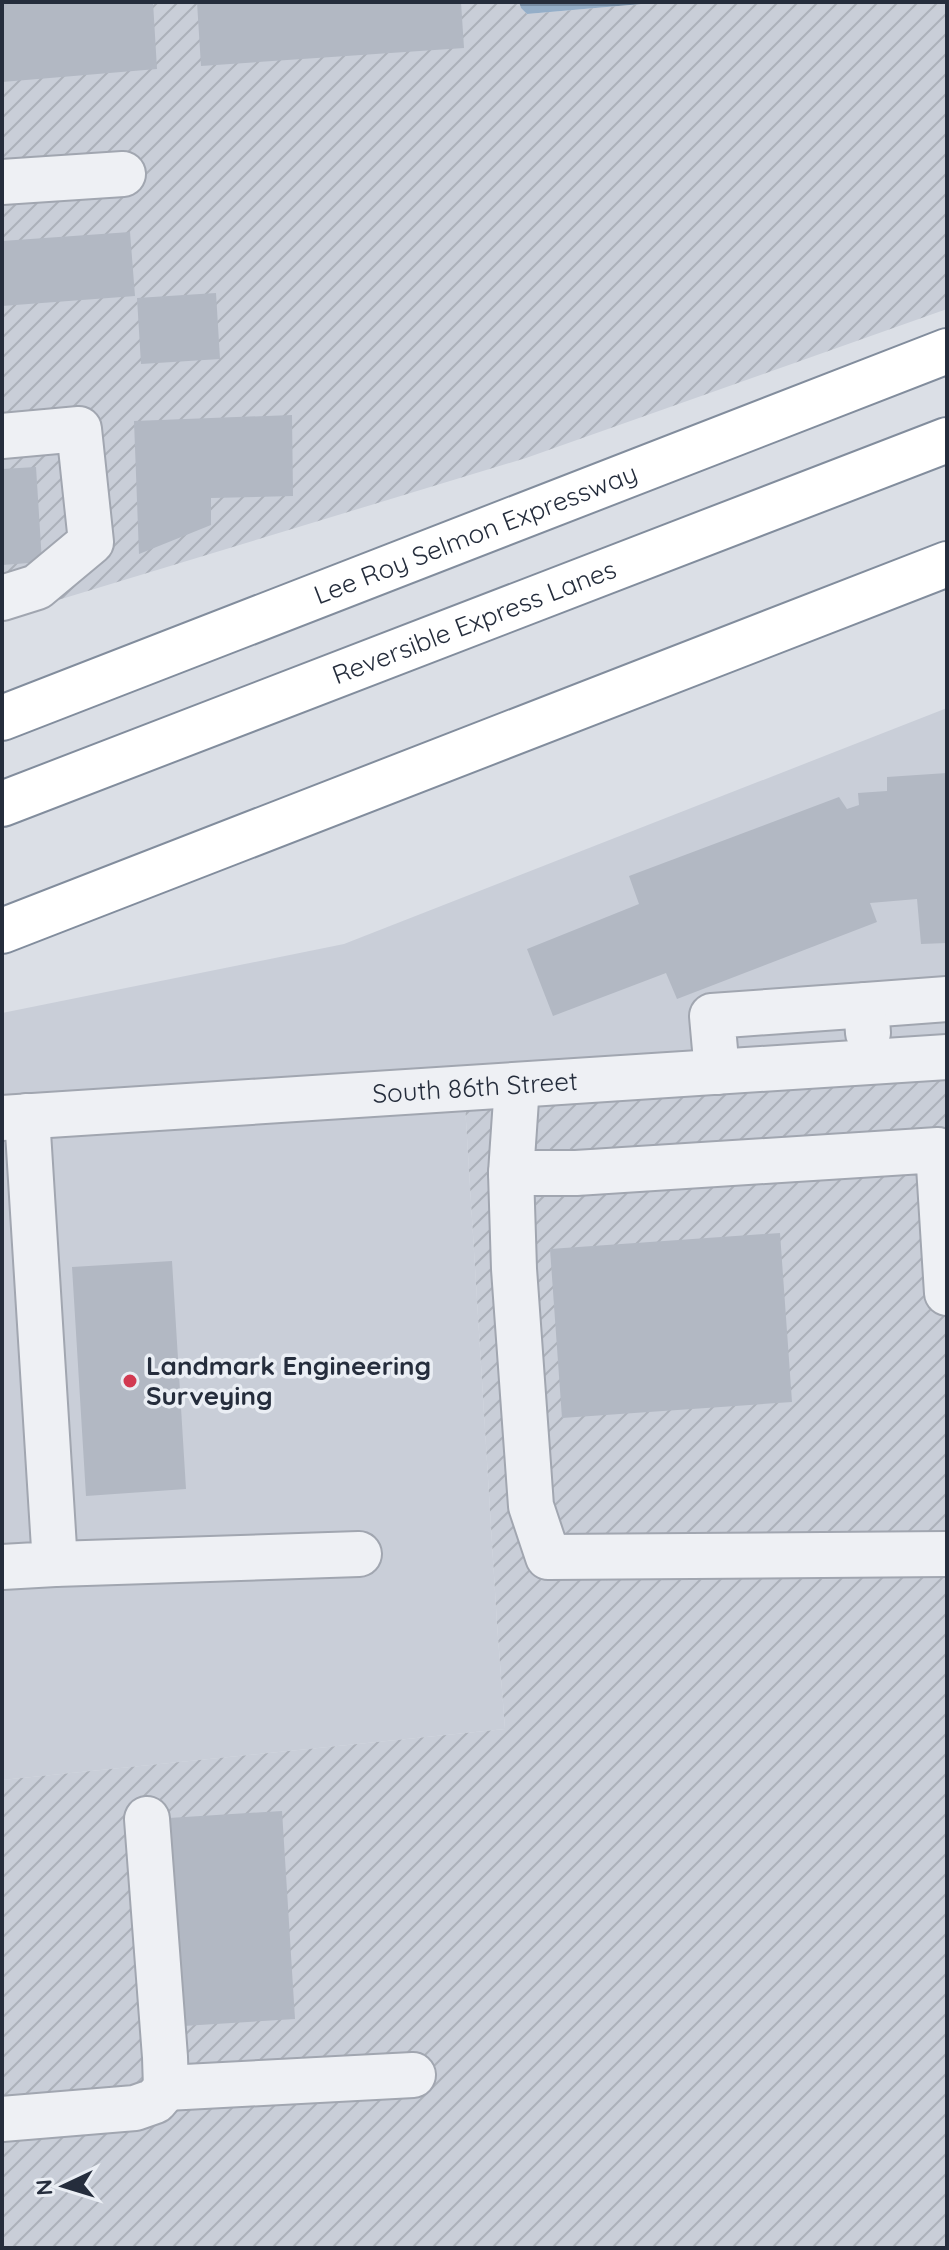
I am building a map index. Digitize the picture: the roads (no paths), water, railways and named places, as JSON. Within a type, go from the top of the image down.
[{"type":"highway","name":"Lee Roy Selmon Expressway","points":[[2,718],[947,351]]},
{"type":"highway","name":"Reversible Express Lanes","points":[[2,804],[947,440]]},
{"type":"highway","points":[[4,930],[947,564]]},
{"type":"street","points":[[2,182],[123,174]]},
{"type":"street","points":[[2,436],[79,429],[91,542],[37,587],[2,598]]},
{"type":"street","points":[[717,1072],[712,1016],[947,999]]},
{"type":"street","points":[[866,1005],[870,1063]]},
{"type":"street","name":"South 86th Street","points":[[15,1117],[947,1057]]},
{"type":"street","points":[[517,1085],[511,1173],[514,1269],[531,1506],[548,1557],[947,1554]]},
{"type":"street","points":[[15,1117],[55,1564]]},
{"type":"street","points":[[511,1173],[576,1173],[938,1150],[947,1293]]},
{"type":"street","points":[[2,1567],[359,1554]]},
{"type":"street","points":[[2,2119],[135,2108],[155,2101],[166,2088],[147,1819]]},
{"type":"street","points":[[166,2088],[413,2075]]},
{"type":"water","points":[[519,2],[664,2],[527,14]]},
{"type":"place","name":"Landmark Engineering Surveying","points":[[130,1381]]}]
